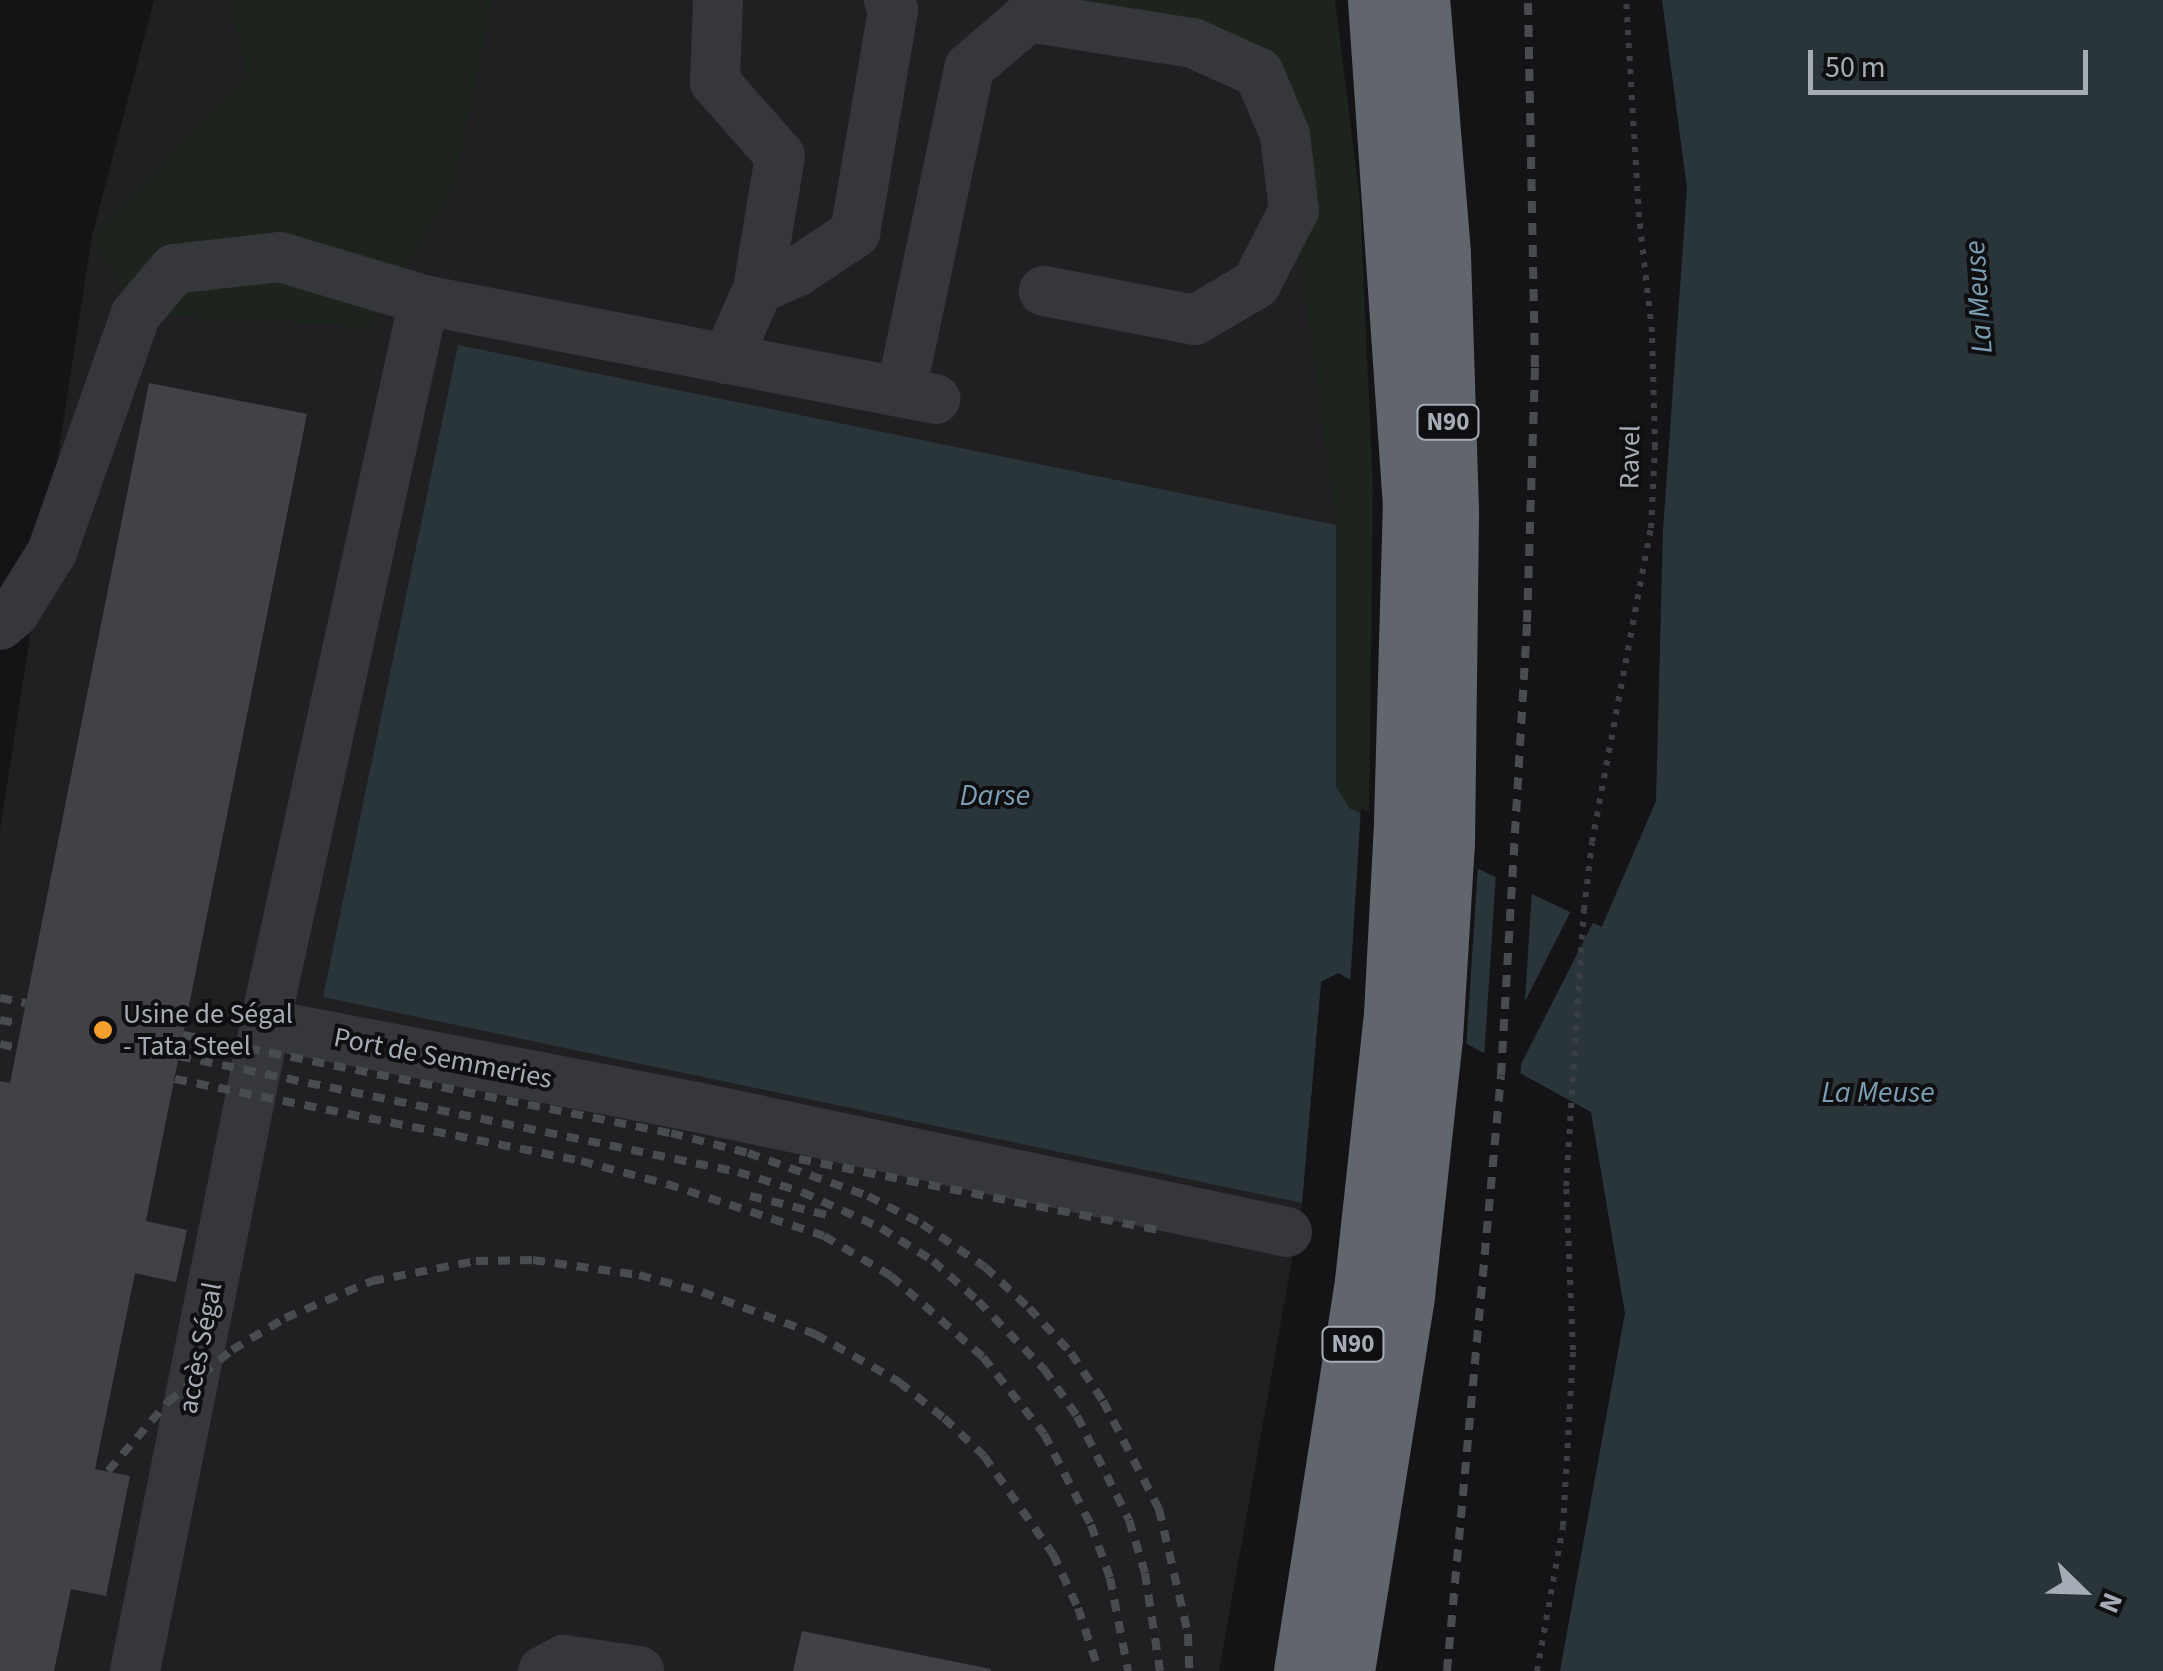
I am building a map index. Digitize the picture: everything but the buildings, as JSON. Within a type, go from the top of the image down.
[{"type":"highway","name":"N90","points":[[1375,0],[1410,506],[1424,833]]},
{"type":"highway","name":"N90","points":[[1347,1671],[1407,1296],[1413,1026],[1424,833],[1451,510],[1443,253],[1422,0]]},
{"type":"highway","name":"N90","points":[[1301,1671],[1362,1281],[1413,1026]]},
{"type":"lane","points":[[718,0],[715,82],[780,156],[758,288],[727,359]]},
{"type":"lane","points":[[758,288],[798,271],[855,233],[893,10],[889,0]]},
{"type":"lane","points":[[0,625],[14,613],[52,552],[136,314],[174,269],[280,257],[424,300],[918,395],[969,68],[1028,17],[1193,43],[1259,73],[1285,135],[1294,210],[1256,284],[1195,320],[1044,291]]},
{"type":"lane","points":[[265,1024],[424,300]]},
{"type":"lane","name":"Port de Semmeries","points":[[265,1024],[696,1107],[1287,1232]]},
{"type":"lane","name":"accès Ségal","points":[[136,1671],[265,1024]]},
{"type":"lane","points":[[542,1671],[564,1660],[639,1671]]},
{"type":"path","name":"Ravel","points":[[1537,1671],[1563,1526],[1573,1350],[1566,1186],[1584,910],[1592,842],[1651,528],[1655,447],[1652,332],[1639,216],[1626,0]]},
{"type":"shaded area","points":[[154,0],[1323,0],[1336,525],[1336,786],[1349,808],[1601,927],[1656,802],[1625,1313],[1591,1112],[1338,973],[1321,982],[1302,1203],[1219,1671],[0,1671],[0,830],[92,236]]},
{"type":"shaded area","points":[[229,0],[492,0],[454,187],[370,327],[136,314],[92,236],[247,77]]},
{"type":"shaded area","points":[[1009,0],[1335,0],[1360,201],[1373,488],[1369,818],[1349,808],[1336,786],[1336,525],[1294,210],[1259,74],[1028,17]]},
{"type":"water","points":[[1662,0],[2163,0],[2163,1671],[1560,1671],[1625,1313],[1591,1112],[1338,973],[1321,982],[1302,1203],[323,997],[458,345],[1336,525],[1336,786],[1349,808],[1602,927],[1656,801],[1663,530],[1687,188]]},
{"type":"pier","points":[[1361,808],[1478,865],[1466,1049],[1350,985]]},
{"type":"pier","points":[[1496,873],[1532,890],[1520,1079],[1484,1059]]},
{"type":"pier","points":[[1572,909],[1594,920],[1507,1091],[1485,1080]]},
{"type":"railway","points":[[1447,1671],[1501,1075],[1527,622],[1535,367],[1528,0]]},
{"type":"railway","points":[[0,998],[26,1003]]},
{"type":"railway","points":[[0,1020],[22,1024]]},
{"type":"railway","points":[[183,1035],[671,1133],[748,1153],[868,1196],[922,1224],[985,1267],[1029,1308],[1071,1353],[1103,1401],[1159,1509],[1188,1634],[1189,1671]]},
{"type":"railway","points":[[0,1044],[17,1048]]},
{"type":"railway","points":[[179,1056],[738,1172],[802,1192],[881,1228],[933,1261],[978,1301],[1044,1369],[1077,1416],[1129,1520],[1145,1573],[1160,1671]]},
{"type":"railway","points":[[175,1079],[581,1161],[667,1184],[824,1236],[891,1276],[983,1357],[1044,1434],[1091,1525],[1110,1578],[1128,1671]]},
{"type":"railway","points":[[799,1159],[1161,1231]]},
{"type":"railway","points":[[750,1196],[827,1215]]},
{"type":"railway","points":[[108,1471],[168,1402],[232,1350],[285,1318],[372,1281],[476,1261],[533,1260],[639,1275],[702,1292],[815,1334],[899,1382],[944,1418],[984,1456],[1053,1554],[1078,1608],[1099,1671]]},
{"type":"place","name":"Usine de Ségal - Tata Steel","points":[[103,1030]]},
{"type":"water label","name":"La Meuse","points":[[1979,297]]},
{"type":"water label","name":"Darse","points":[[995,796]]},
{"type":"water label","name":"La Meuse","points":[[1878,1093]]}]
